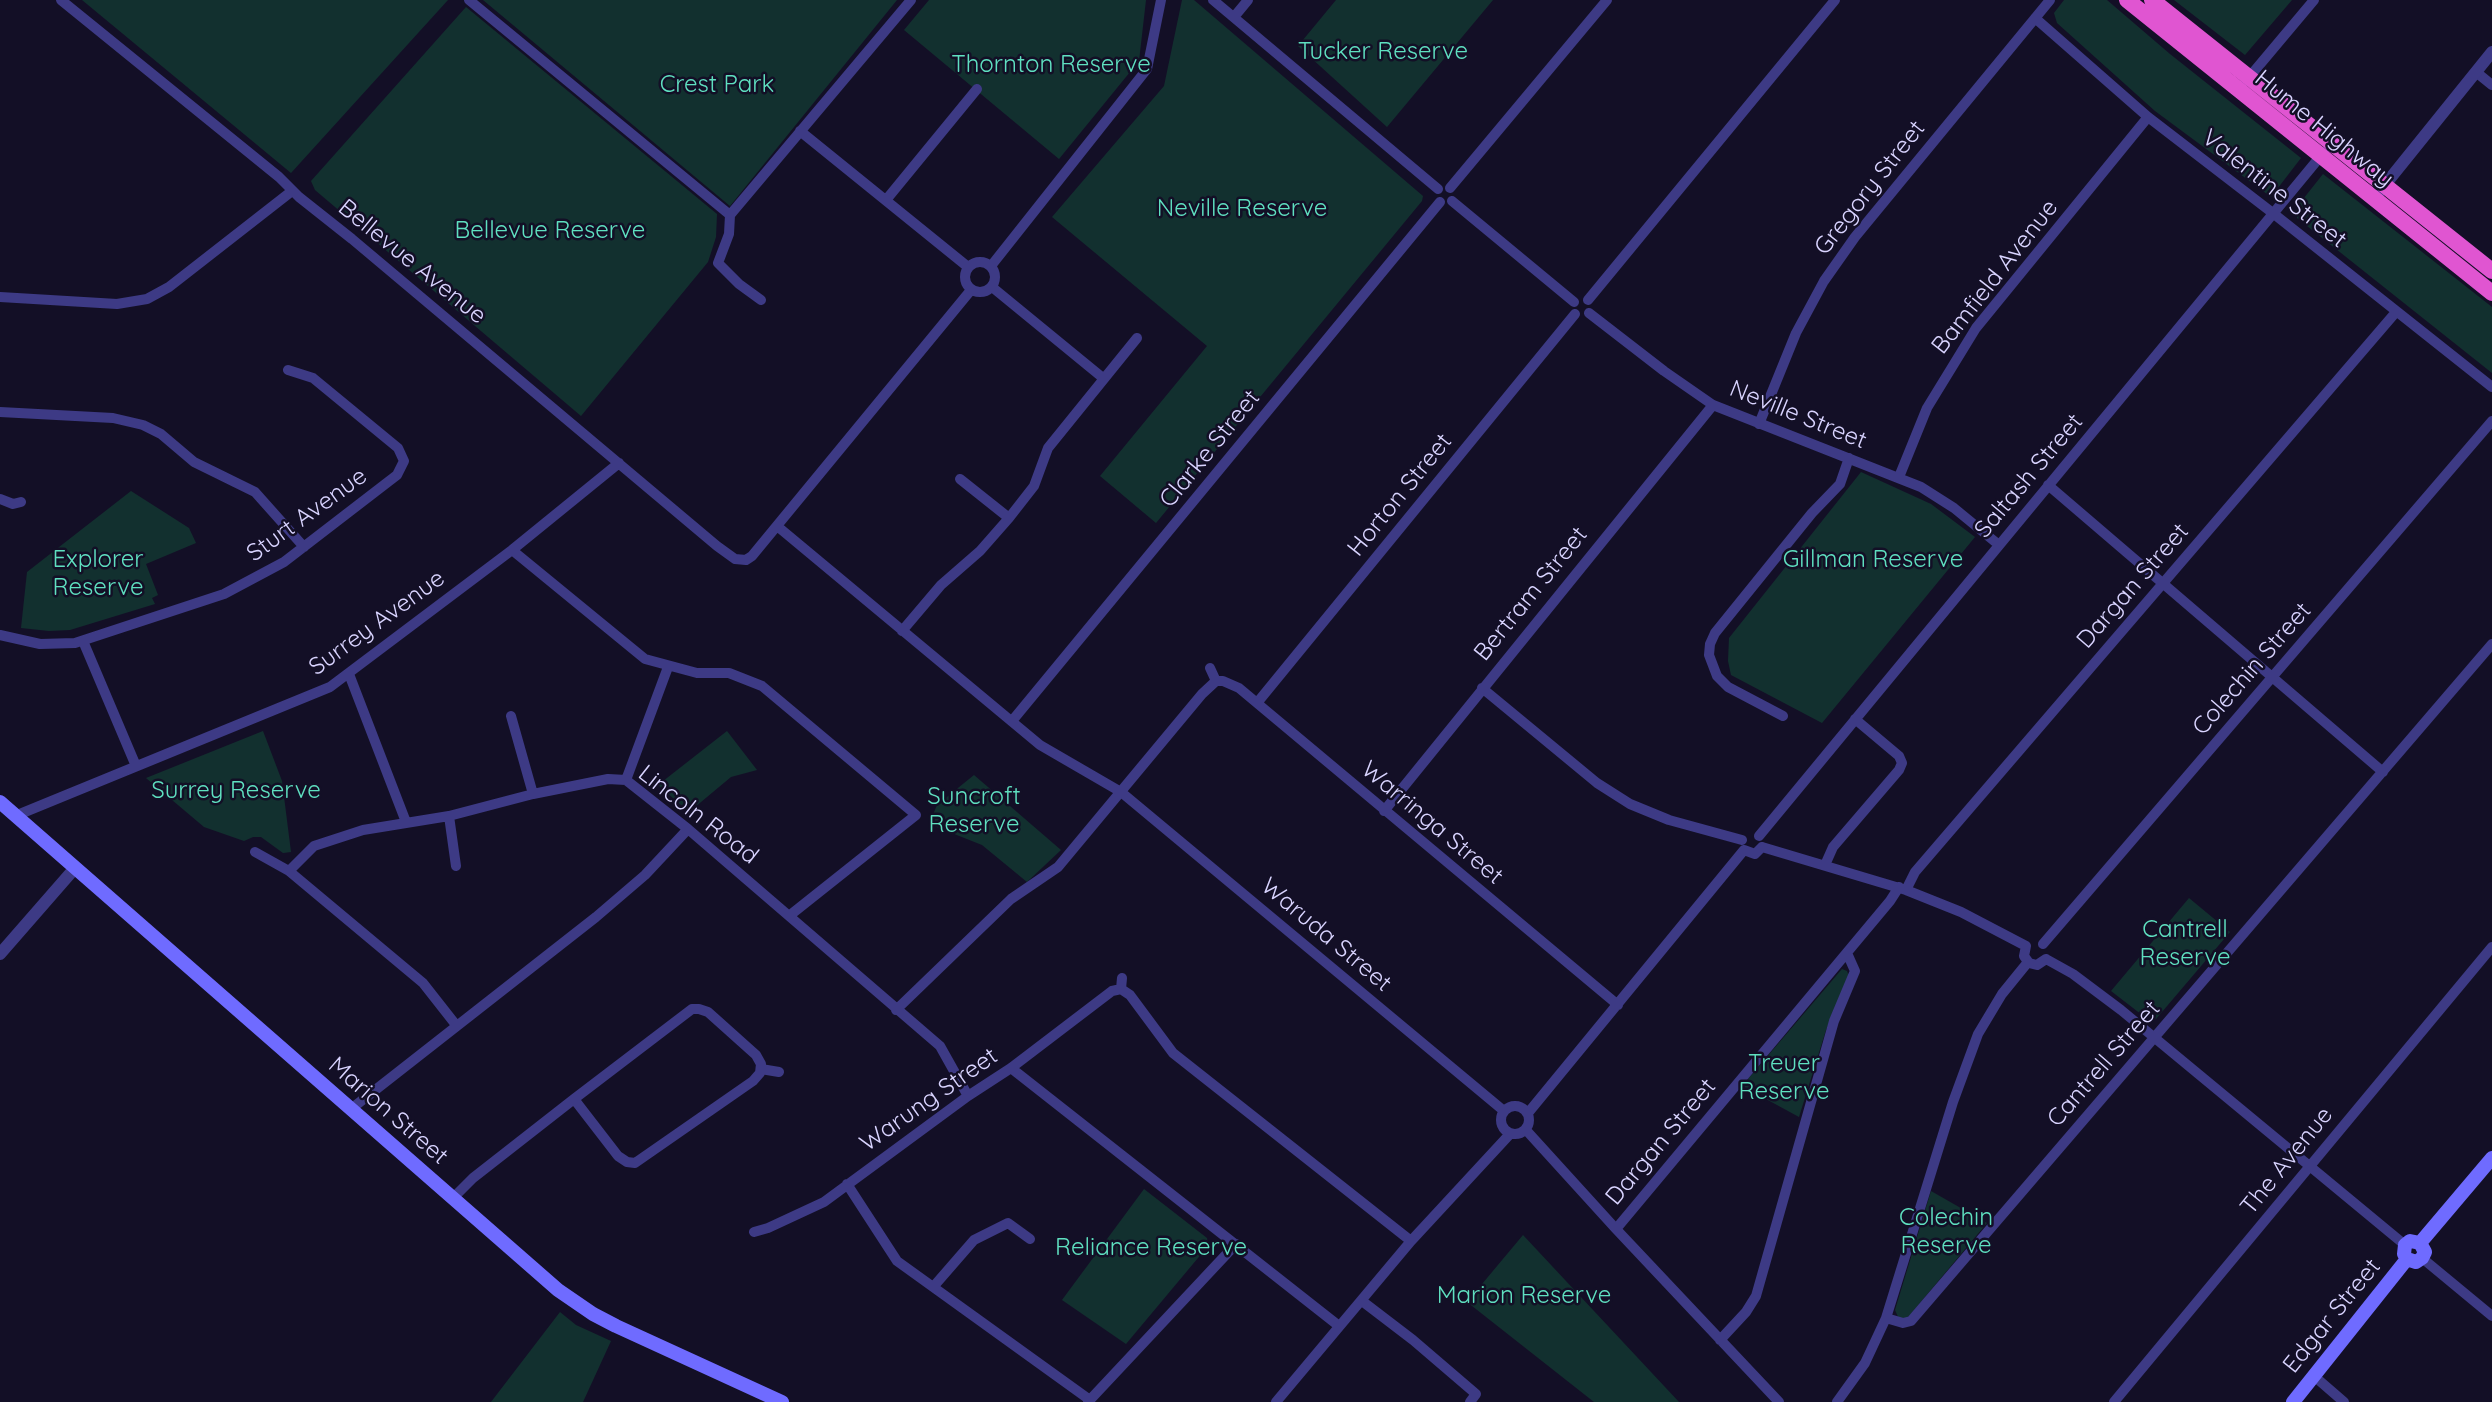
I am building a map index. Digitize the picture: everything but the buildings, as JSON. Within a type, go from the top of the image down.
[{"type":"highway","name":"Hume Highway","points":[[2127,0],[2331,143],[2492,271]]},
{"type":"highway","name":"Hume Highway","points":[[2152,0],[2320,157],[2492,293]]},
{"type":"main road","name":"Marion Street","points":[[0,802],[558,1290],[593,1314],[782,1402]]},
{"type":"main road","points":[[2420,1243],[2492,1158]]},
{"type":"main road","points":[[2410,1241],[2420,1243],[2424,1248],[2422,1258],[2416,1262],[2406,1252],[2410,1241]]},
{"type":"main road","name":"Edgar Street","points":[[2292,1402],[2406,1252]]},
{"type":"street","name":"Bellevue Avenue","points":[[61,0],[279,177],[292,191],[735,559],[749,559],[777,526]]},
{"type":"street","points":[[469,0],[730,215]]},
{"type":"street","points":[[761,300],[739,284],[718,263],[730,234],[730,215],[911,0]]},
{"type":"street","points":[[991,266],[1147,69],[1161,0]]},
{"type":"street","points":[[1213,0],[1438,190]]},
{"type":"street","points":[[1234,17],[1248,0]]},
{"type":"street","points":[[1450,188],[1607,0]]},
{"type":"street","points":[[1588,300],[1835,0]]},
{"type":"street","name":"Gregory Street","points":[[1759,424],[1796,333],[1824,281],[1854,237],[2050,0]]},
{"type":"street","points":[[2244,84],[2314,0]]},
{"type":"street","name":"Valentine Street","points":[[2035,18],[2148,117],[2492,387]]},
{"type":"street","points":[[2373,198],[2492,52]]},
{"type":"street","points":[[2476,72],[2492,85]]},
{"type":"street","points":[[886,200],[977,89]]},
{"type":"street","name":"Bamfield Avenue","points":[[1899,477],[1927,408],[1976,328],[2148,117]]},
{"type":"street","points":[[800,131],[968,267]]},
{"type":"street","name":"Saltash Street","points":[[1759,836],[2331,143]]},
{"type":"street","points":[[1450,188],[1454,194],[1452,201],[1446,204],[1440,202],[1436,196],[1438,190],[1450,188]]},
{"type":"street","points":[[0,298],[117,304],[148,299],[169,287],[292,191]]},
{"type":"street","points":[[1452,201],[1574,302]]},
{"type":"street","name":"Clarke Street","points":[[1012,722],[1440,202]]},
{"type":"street","points":[[982,261],[991,266],[995,279],[992,287],[984,292],[971,289],[965,281],[968,267],[982,261]]},
{"type":"street","points":[[992,287],[1103,378]]},
{"type":"street","points":[[777,526],[971,289]]},
{"type":"street","points":[[1581,298],[1588,300],[1590,313],[1583,316],[1575,314],[1574,302],[1581,298]]},
{"type":"street","name":"Dargan Street","points":[[1616,1229],[1890,901],[2396,312]]},
{"type":"street","name":"Neville Street","points":[[1590,313],[1674,379],[1713,405],[1921,487],[1954,508],[1999,545]]},
{"type":"street","name":"Horton Street","points":[[1256,703],[1575,314]]},
{"type":"street","points":[[902,631],[941,585],[981,551],[1009,518],[1034,486],[1048,448],[1137,338]]},
{"type":"street","name":"Sturt Avenue","points":[[0,635],[40,644],[83,641],[224,594],[271,571],[397,475],[404,461],[398,448],[321,384],[306,374],[288,370]]},
{"type":"street","name":"Bertram Street","points":[[1384,811],[1713,405]]},
{"type":"street","points":[[0,412],[113,418],[144,425],[161,434],[194,463],[255,492],[304,547]]},
{"type":"street","name":"Colechin Street","points":[[2043,944],[2492,421]]},
{"type":"street","points":[[1783,716],[1728,687],[1717,676],[1709,655],[1710,645],[1715,633],[1812,513],[1840,484],[1849,458]]},
{"type":"street","name":"Surrey Avenue","points":[[15,816],[318,693],[349,674],[512,550],[619,463]]},
{"type":"street","points":[[960,479],[1009,518]]},
{"type":"street","points":[[2048,485],[2383,772]]},
{"type":"street","points":[[0,499],[13,503],[21,502]]},
{"type":"street","name":"Waruda Street","points":[[777,526],[1040,745],[1121,792],[1504,1111]]},
{"type":"street","points":[[512,550],[645,659],[697,673],[729,673],[762,686],[916,815],[789,916]]},
{"type":"street","points":[[83,641],[136,766]]},
{"type":"street","name":"Cantrell Street","points":[[1886,1318],[1911,1321],[2492,644]]},
{"type":"street","points":[[626,780],[668,667]]},
{"type":"street","points":[[896,1010],[1011,899],[1058,867],[1202,694],[1216,681],[1210,668]]},
{"type":"street","points":[[349,674],[405,822]]},
{"type":"street","name":"Warringa Street","points":[[1216,681],[1231,683],[1256,703],[1618,1005]]},
{"type":"street","points":[[1482,688],[1598,783],[1630,804],[1743,845],[1755,854],[1762,847],[1762,841],[1759,836],[1749,834],[1743,845],[1618,1005],[1528,1113]]},
{"type":"street","points":[[511,716],[533,794]]},
{"type":"street","points":[[1825,865],[1833,847],[1902,765],[1899,756],[1855,719]]},
{"type":"street","name":"Lincoln Road","points":[[289,871],[314,846],[363,830],[449,817],[533,794],[608,779],[626,780],[688,829],[940,1046],[968,1096]]},
{"type":"street","points":[[449,817],[456,866]]},
{"type":"street","points":[[351,1109],[596,917],[645,876],[688,829]]},
{"type":"street","points":[[1762,847],[1903,889],[1961,912],[2026,946]]},
{"type":"street","points":[[255,852],[289,871],[423,983],[456,1025]]},
{"type":"street","points":[[0,954],[75,868]]},
{"type":"street","points":[[2034,941],[2043,944],[2047,951],[2046,959],[2038,965],[2028,962],[2024,954],[2026,946],[2034,941]]},
{"type":"street","name":"The Avenue","points":[[2114,1402],[2492,947]]},
{"type":"street","points":[[1720,1340],[1746,1312],[1756,1296],[1834,1021],[1854,971],[1847,953]]},
{"type":"street","points":[[2046,959],[2098,992],[2310,1166],[2406,1252]]},
{"type":"street","points":[[1837,1402],[1865,1363],[1886,1318],[1953,1102],[1978,1034],[2002,994],[2028,962]]},
{"type":"street","name":"Warung Street","points":[[754,1232],[824,1202],[968,1096],[1011,1068],[1121,984],[1173,1053],[1411,1241]]},
{"type":"street","points":[[453,1198],[473,1178],[696,1003],[760,1060],[761,1069],[753,1081],[631,1168],[618,1156],[574,1099]]},
{"type":"street","points":[[1011,1068],[1339,1325]]},
{"type":"street","points":[[761,1069],[779,1072]]},
{"type":"street","points":[[1276,1402],[1411,1241],[1510,1134],[1519,1134],[1526,1130],[1530,1122],[1528,1113],[1517,1106],[1504,1111],[1501,1124],[1510,1134]]},
{"type":"street","points":[[1526,1130],[1779,1402]]},
{"type":"street","points":[[847,1184],[897,1261],[1089,1401],[1236,1244]]},
{"type":"street","points":[[934,1286],[974,1240],[1009,1223],[1030,1240]]},
{"type":"street","points":[[2422,1258],[2492,1316]]},
{"type":"street","points":[[1362,1301],[1476,1394],[1470,1402]]},
{"type":"street","points":[[2314,1376],[2344,1402]]},
{"type":"green space","points":[[82,0],[448,0],[291,173]]},
{"type":"green space","name":"Crest Park","points":[[483,0],[897,0],[730,206]]},
{"type":"green space","name":"Thornton Reserve","points":[[929,0],[1146,0],[1139,61],[1059,159],[904,30]]},
{"type":"green space","name":"Neville Reserve","points":[[1182,0],[1194,0],[1423,196],[1422,201],[1156,523],[1100,476],[1207,346],[1052,217],[1164,86]]},
{"type":"green space","name":"Tucker Reserve","points":[[1336,0],[1493,0],[1387,127],[1298,46]]},
{"type":"green space","points":[[2064,0],[2107,0],[2301,158],[2271,197],[2155,111],[2057,23],[2054,13]]},
{"type":"green space","points":[[2174,0],[2292,0],[2245,55]]},
{"type":"green space","name":"Bellevue Reserve","points":[[466,7],[717,214],[716,237],[708,262],[581,416],[315,190],[311,181]]},
{"type":"green space","points":[[2323,174],[2492,307],[2492,373],[2297,218],[2296,208]]},
{"type":"green space","name":"Gillman Reserve","points":[[1861,472],[1931,504],[1975,537],[1822,723],[1731,675],[1728,661],[1729,638]]},
{"type":"green space","name":"Explorer Reserve","points":[[131,491],[189,528],[196,543],[146,564],[158,595],[152,598],[155,604],[70,630],[21,628],[27,572]]},
{"type":"green space","name":"Surrey Reserve","points":[[263,731],[282,781],[291,852],[283,853],[261,837],[244,841],[204,827],[146,778]]},
{"type":"green space","points":[[727,731],[757,770],[731,777],[689,812],[658,785]]},
{"type":"green space","name":"Suncroft Reserve","points":[[974,775],[1061,850],[1027,882],[982,845],[929,824],[937,805]]},
{"type":"green space","name":"Cantrell Reserve","points":[[2189,898],[2230,932],[2156,1019],[2146,1018],[2111,991]]},
{"type":"green space","name":"Treuer Reserve","points":[[1842,969],[1847,971],[1849,976],[1826,1030],[1799,1117],[1742,1086]]},
{"type":"green space","name":"Reliance Reserve","points":[[1144,1189],[1207,1238],[1208,1246],[1126,1344],[1062,1300]]},
{"type":"green space","name":"Colechin Reserve","points":[[1931,1191],[1987,1223],[1909,1316],[1904,1320],[1899,1319],[1895,1310]]},
{"type":"green space","name":"Marion Reserve","points":[[1523,1235],[1679,1402],[1594,1402],[1467,1302]]},
{"type":"green space","points":[[560,1312],[576,1325],[611,1341],[583,1402],[491,1402]]}]
